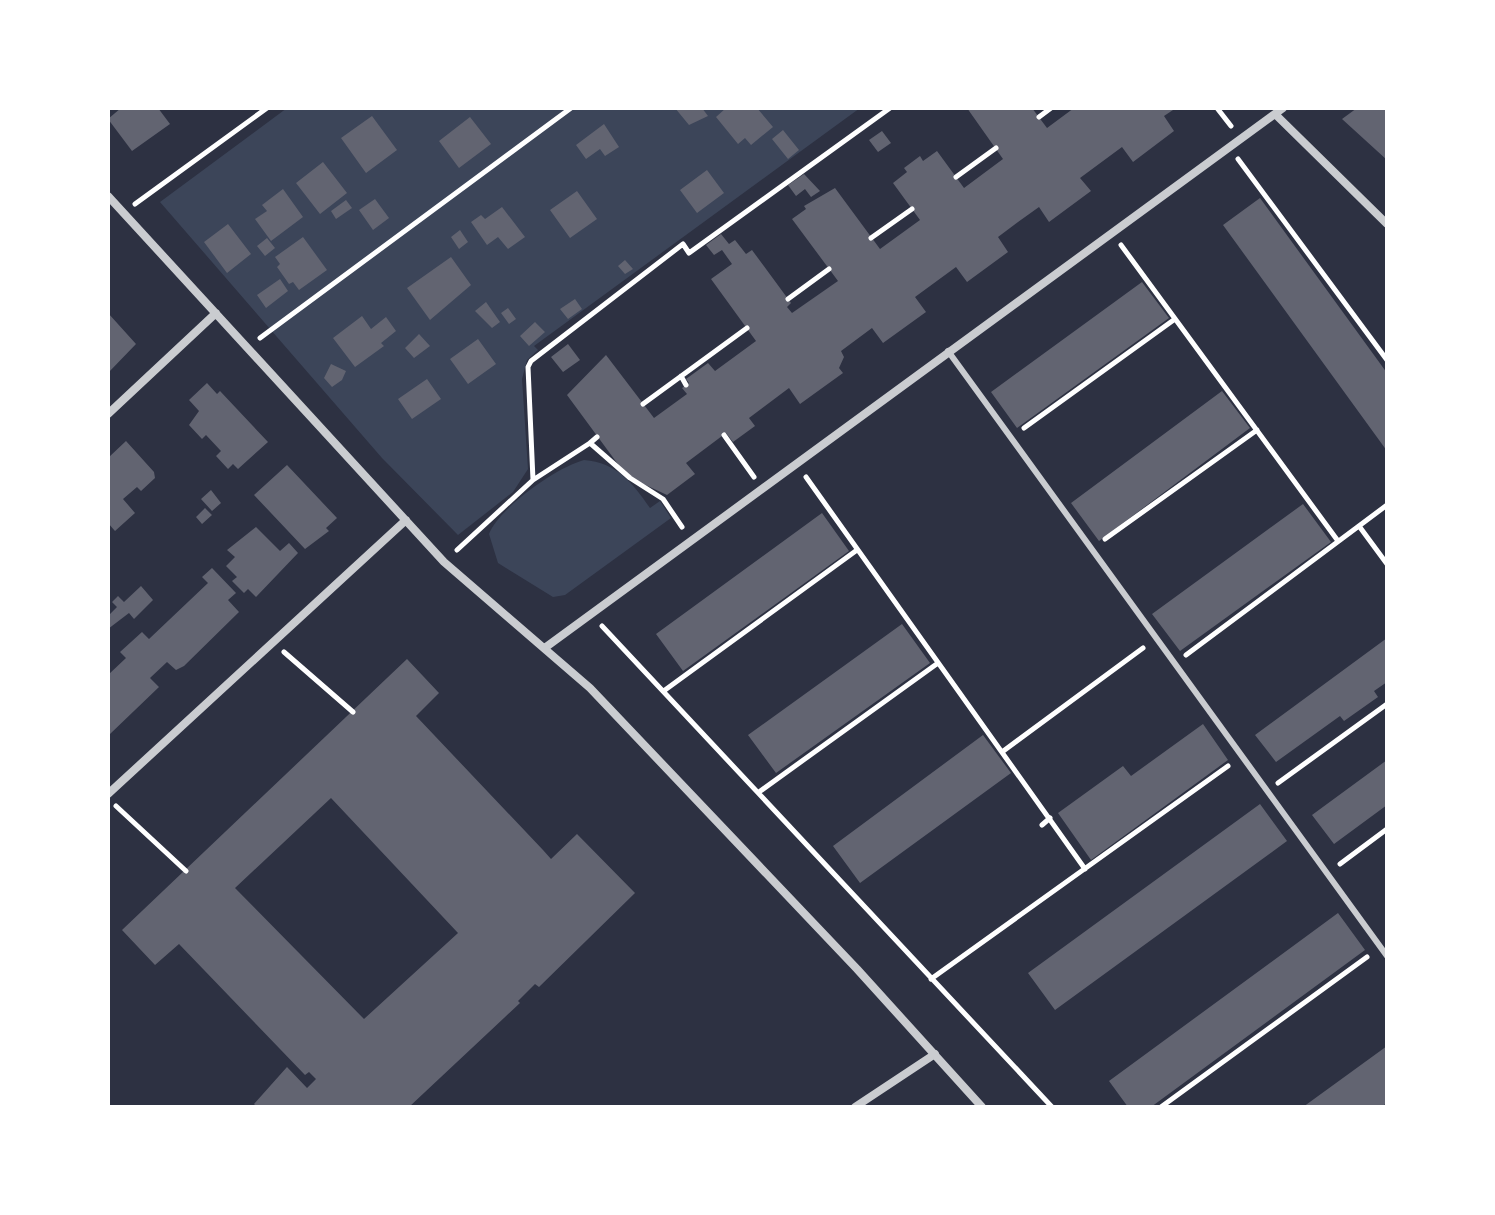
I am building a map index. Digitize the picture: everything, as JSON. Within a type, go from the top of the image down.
[{"type":"street","points":[[546,647],[1283,108]]},
{"type":"street","points":[[1275,114],[1387,224]]},
{"type":"street","points":[[108,196],[444,562],[546,647],[615,715],[982,1107]]},
{"type":"street","points":[[108,414],[216,313]]},
{"type":"street","points":[[108,797],[406,520]]},
{"type":"street","points":[[855,1107],[935,1054]]},
{"type":"lane","points":[[948,351],[1387,956]]},
{"type":"path","points":[[124,213],[267,108]]},
{"type":"path","points":[[248,347],[571,108]]},
{"type":"path","points":[[533,480],[528,367],[531,361],[683,244],[689,253],[890,108]]},
{"type":"path","points":[[1039,117],[1051,108]]},
{"type":"path","points":[[1229,147],[1387,360]]},
{"type":"path","points":[[956,177],[996,148]]},
{"type":"path","points":[[871,238],[912,209]]},
{"type":"path","points":[[1112,232],[1338,541]]},
{"type":"path","points":[[788,299],[829,269]]},
{"type":"path","points":[[1011,437],[1175,319]]},
{"type":"path","points":[[643,404],[747,328]]},
{"type":"path","points":[[681,376],[686,385]]},
{"type":"path","points":[[1092,549],[1257,430]]},
{"type":"path","points":[[724,435],[763,488]]},
{"type":"path","points":[[444,562],[533,480],[597,437]]},
{"type":"path","points":[[590,443],[630,478],[663,499],[692,541]]},
{"type":"path","points":[[796,464],[1085,869]]},
{"type":"path","points":[[1175,663],[1387,505]]},
{"type":"path","points":[[1359,526],[1387,564]]},
{"type":"path","points":[[665,690],[857,550]]},
{"type":"path","points":[[591,615],[665,690],[1052,1107]]},
{"type":"path","points":[[1002,752],[1157,638]]},
{"type":"path","points":[[272,642],[353,712]]},
{"type":"path","points":[[759,792],[938,663]]},
{"type":"path","points":[[1267,790],[1387,704]]},
{"type":"path","points":[[931,979],[1242,756]]},
{"type":"path","points":[[108,797],[186,871]]},
{"type":"path","points":[[1042,825],[1050,818]]},
{"type":"path","points":[[1327,873],[1387,829]]},
{"type":"path","points":[[1161,1107],[1381,947]]},
{"type":"shaded area","points":[[287,108],[860,108],[534,346],[538,350],[527,360],[522,379],[528,469],[513,492],[458,535],[382,458],[160,202]]},
{"type":"shaded area","points":[[584,460],[606,465],[623,475],[650,508],[660,501],[671,518],[565,595],[553,597],[498,563],[489,534],[504,512],[530,490],[559,471]]},
{"type":"building","points":[[121,108],[158,108],[170,124],[132,151],[108,119]]},
{"type":"building","points":[[675,108],[702,108],[708,116],[689,125]]},
{"type":"building","points":[[726,108],[757,108],[773,127],[751,145],[745,138],[738,144],[716,117]]},
{"type":"building","points":[[967,108],[1032,108],[1047,128],[1074,108],[1176,108],[1164,116],[1174,131],[1133,162],[1122,147],[1080,178],[1091,191],[1049,222],[1039,207],[1018,222],[998,237],[1008,252],[967,282],[956,267],[915,297],[926,312],[883,343],[872,328],[841,351],[844,357],[839,368],[843,373],[800,404],[789,388],[749,418],[755,426],[733,442],[726,433],[686,463],[695,474],[667,495],[637,481],[620,467],[567,395],[606,355],[654,418],[687,394],[682,388],[689,383],[686,379],[708,363],[715,371],[756,341],[711,279],[732,264],[722,250],[714,255],[706,245],[721,234],[729,244],[735,240],[746,254],[752,250],[791,303],[787,307],[792,313],[838,281],[792,219],[806,209],[804,206],[835,188],[880,249],[920,220],[893,183],[907,172],[904,168],[920,156],[923,161],[937,151],[964,188],[1003,159]]},
{"type":"building","points":[[1357,108],[1387,108],[1387,160],[1342,119]]},
{"type":"building","points":[[372,116],[397,150],[366,173],[341,138]]},
{"type":"building","points":[[470,117],[491,144],[459,168],[439,141]]},
{"type":"building","points":[[604,124],[619,147],[605,156],[600,149],[586,159],[576,145]]},
{"type":"building","points":[[783,130],[799,150],[788,159],[772,139]]},
{"type":"building","points":[[882,131],[891,143],[878,152],[869,140]]},
{"type":"building","points":[[323,162],[347,193],[320,214],[296,183]]},
{"type":"building","points":[[707,170],[724,193],[697,213],[680,190]]},
{"type":"building","points":[[804,174],[820,191],[811,197],[805,189],[796,196],[788,185]]},
{"type":"building","points":[[283,189],[303,217],[271,241],[255,219],[267,211],[262,205]]},
{"type":"building","points":[[577,191],[597,219],[570,238],[550,210]]},
{"type":"building","points":[[1260,198],[1387,373],[1387,451],[1223,225]]},
{"type":"building","points":[[375,199],[389,218],[373,230],[359,210]]},
{"type":"building","points":[[346,200],[352,208],[336,219],[331,211]]},
{"type":"building","points":[[502,207],[525,237],[508,249],[498,237],[487,245],[471,222],[481,215],[485,219]]},
{"type":"building","points":[[228,224],[251,254],[227,273],[204,242]]},
{"type":"building","points":[[460,230],[468,242],[459,249],[451,237]]},
{"type":"building","points":[[303,237],[327,270],[299,290],[293,282],[289,284],[277,267],[280,264],[275,257]]},
{"type":"building","points":[[267,238],[275,248],[265,256],[257,246]]},
{"type":"building","points":[[451,257],[471,285],[430,320],[407,288]]},
{"type":"building","points":[[625,260],[633,269],[625,274],[618,266]]},
{"type":"building","points":[[280,279],[288,291],[266,308],[257,295]]},
{"type":"building","points":[[1142,282],[1169,318],[1017,428],[991,392]]},
{"type":"building","points":[[575,299],[582,309],[568,319],[560,309]]},
{"type":"building","points":[[486,302],[500,322],[492,328],[475,311]]},
{"type":"building","points":[[508,308],[516,319],[509,324],[501,313]]},
{"type":"building","points":[[108,313],[136,344],[108,373]]},
{"type":"building","points":[[362,316],[371,329],[386,317],[396,331],[381,343],[384,346],[355,367],[333,338]]},
{"type":"building","points":[[535,322],[545,332],[529,346],[520,336]]},
{"type":"building","points":[[419,334],[430,346],[414,358],[405,348]]},
{"type":"building","points":[[478,339],[496,364],[468,384],[450,359]]},
{"type":"building","points":[[568,344],[580,360],[563,372],[551,357]]},
{"type":"building","points":[[331,364],[346,371],[342,380],[332,387],[324,378]]},
{"type":"building","points":[[427,379],[441,399],[412,419],[398,399]]},
{"type":"building","points":[[207,383],[217,394],[220,391],[268,442],[238,469],[233,464],[228,469],[216,456],[221,451],[206,435],[202,439],[189,425],[199,411],[189,400]]},
{"type":"building","points":[[1222,391],[1250,428],[1099,541],[1071,503]]},
{"type":"building","points":[[126,441],[154,472],[155,478],[141,491],[137,487],[123,499],[135,513],[115,531],[108,523],[108,458]]},
{"type":"building","points":[[287,465],[337,518],[326,528],[329,531],[305,549],[254,495]]},
{"type":"building","points":[[211,490],[221,503],[212,511],[201,499]]},
{"type":"building","points":[[1303,504],[1331,542],[1180,651],[1152,614]]},
{"type":"building","points":[[205,508],[212,515],[202,524],[196,517]]},
{"type":"building","points":[[822,513],[849,551],[683,671],[656,634]]},
{"type":"building","points":[[256,527],[280,551],[289,543],[298,553],[256,597],[248,589],[244,593],[232,581],[237,577],[226,566],[235,557],[227,550]]},
{"type":"building","points":[[212,568],[236,593],[228,600],[239,612],[184,666],[176,670],[167,662],[150,678],[159,687],[110,734],[108,675],[126,658],[120,652],[142,632],[149,639],[208,583],[202,577]]},
{"type":"building","points":[[141,586],[153,600],[134,619],[129,613],[108,629],[108,616],[117,607],[112,602],[118,596],[124,602]]},
{"type":"building","points":[[902,624],[930,663],[776,773],[748,735]]},
{"type":"building","points":[[1387,638],[1387,682],[1374,691],[1378,697],[1344,721],[1340,716],[1276,762],[1255,735]]},
{"type":"building","points":[[407,659],[439,693],[416,716],[551,859],[577,834],[635,893],[539,987],[535,984],[518,1001],[520,1003],[409,1107],[257,1107],[254,1104],[287,1067],[307,1088],[316,1079],[309,1072],[305,1075],[179,944],[155,965],[122,930]],"holes":[[[331,798],[458,933],[364,1019],[235,888]]]},
{"type":"building","points":[[1203,724],[1228,760],[1091,860],[1058,813],[1123,766],[1131,776]]},
{"type":"building","points":[[983,735],[1011,773],[860,883],[833,846]]},
{"type":"building","points":[[1387,760],[1387,805],[1334,844],[1312,815]]},
{"type":"building","points":[[1260,804],[1287,841],[1055,1010],[1028,973]]},
{"type":"building","points":[[1338,913],[1365,950],[1151,1107],[1128,1107],[1109,1081]]},
{"type":"building","points":[[1387,1046],[1387,1103],[1381,1107],[1303,1107]]}]
